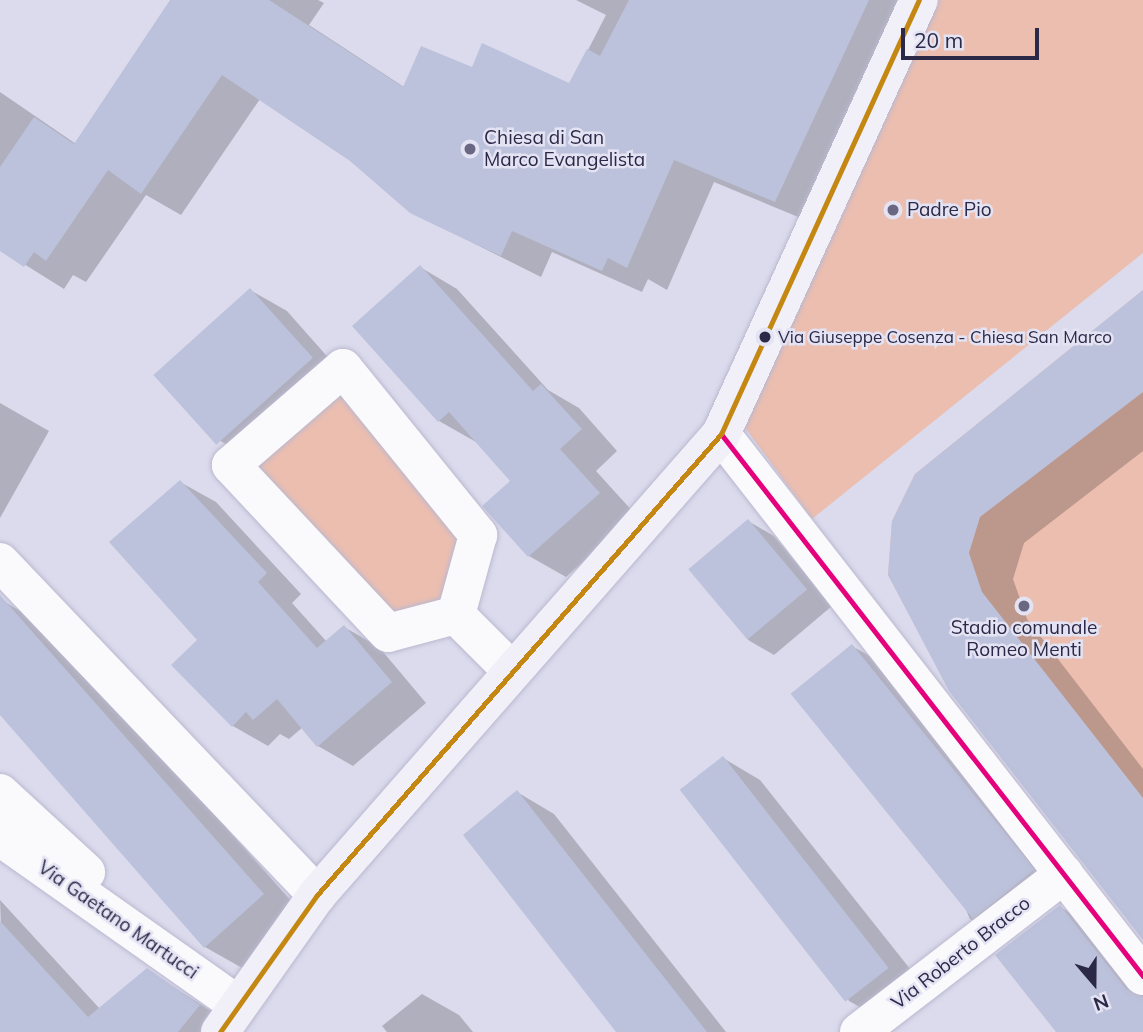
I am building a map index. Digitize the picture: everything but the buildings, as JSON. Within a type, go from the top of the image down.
[{"type":"main road","points":[[228,1018],[317,895],[510,669],[721,434],[919,0]]},
{"type":"street","points":[[343,369],[478,535],[456,615],[388,633],[231,465],[343,369]]},
{"type":"street","points":[[721,434],[1143,976]]},
{"type":"street","points":[[0,562],[317,895]]},
{"type":"street","points":[[456,615],[510,669]]},
{"type":"street","points":[[0,793],[87,873]]},
{"type":"street","name":"Via Gaetano Martucci","points":[[0,837],[228,1018]]},
{"type":"street","name":"Via Roberto Bracco","points":[[859,1032],[1064,874]]},
{"type":"shaded area","points":[[927,0],[1143,0],[1143,253],[812,519],[733,411]]},
{"type":"shaded area","name":"Stadio comunale Romeo Menti","points":[[1143,290],[1143,916],[921,637],[888,575],[892,521],[915,474]]},
{"type":"shaded area","points":[[343,368],[478,535],[456,615],[388,633],[244,481]]},
{"type":"transit line","points":[[220,1032],[317,895],[721,434],[919,0]]},
{"type":"transit line","points":[[721,434],[1143,976]]},
{"type":"place","name":"Chiesa di San Marco Evangelista","points":[[470,149]]},
{"type":"place","name":"Padre Pio","points":[[893,210]]},
{"type":"place","name":"Via Giuseppe Cosenza - Chiesa San Marco","points":[[765,337]]},
{"type":"place","name":"Stadio comunale Romeo Menti","points":[[1024,606]]}]
